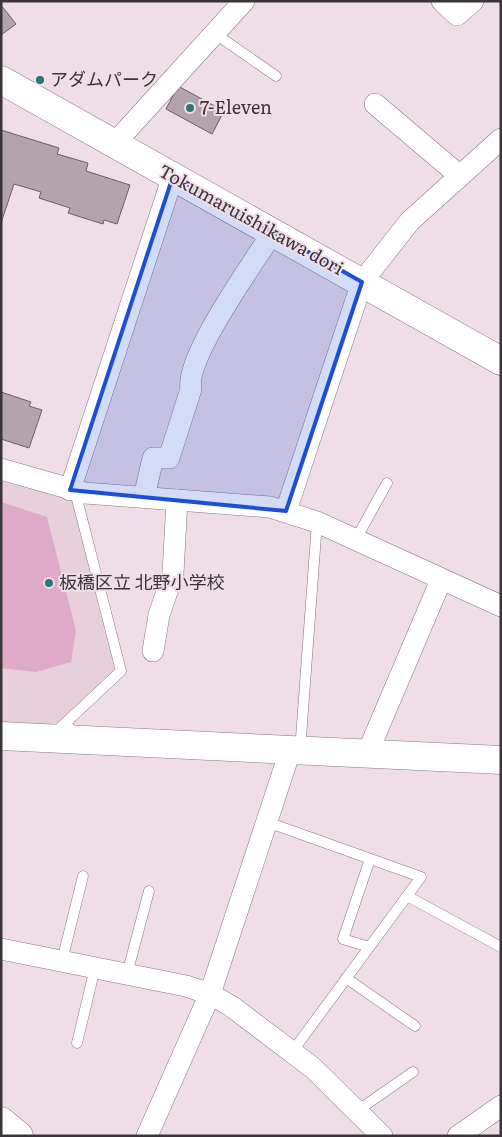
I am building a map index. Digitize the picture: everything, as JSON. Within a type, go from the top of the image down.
[{"type":"street","points":[[115,143],[244,1]]},
{"type":"street","points":[[442,1],[457,15],[473,1]]},
{"type":"street","name":"Tokumaruishikawa dori","points":[[1,80],[501,361]]},
{"type":"street","points":[[375,104],[460,176]]},
{"type":"street","points":[[286,511],[362,282],[410,221],[501,139]]},
{"type":"street","points":[[74,490],[172,176]]},
{"type":"street","points":[[144,497],[153,458],[169,458],[191,389],[189,381],[199,351],[273,232]]},
{"type":"street","points":[[1,469],[74,490],[270,507],[286,511],[356,539],[441,580],[501,606]]},
{"type":"street","points":[[153,651],[159,615],[173,574],[177,500]]},
{"type":"street","points":[[367,754],[441,580]]},
{"type":"street","points":[[1,736],[501,760]]},
{"type":"street","points":[[147,1136],[210,994],[267,822],[295,751]]},
{"type":"street","points":[[1,949],[186,986],[210,994],[231,1006],[313,1068],[382,1136]]},
{"type":"street","points":[[458,1136],[501,1106]]},
{"type":"street","points":[[1,1121],[18,1136]]},
{"type":"lane","points":[[214,33],[276,76]]},
{"type":"lane","points":[[356,539],[387,483]]},
{"type":"lane","points":[[74,490],[121,671],[60,728],[86,730],[86,740]]},
{"type":"lane","points":[[295,751],[317,522]]},
{"type":"lane","points":[[267,822],[421,877],[292,1052]]},
{"type":"lane","points":[[369,947],[343,939],[370,859]]},
{"type":"lane","points":[[62,961],[84,876]]},
{"type":"lane","points":[[127,974],[149,892]]},
{"type":"lane","points":[[407,896],[501,947]]},
{"type":"lane","points":[[77,1043],[95,968]]},
{"type":"lane","points":[[346,978],[415,1026]]},
{"type":"lane","points":[[357,1111],[413,1072]]},
{"type":"highlighted area","points":[[173,176],[362,282],[286,511],[70,490]]},
{"type":"shaded area","name":"板橋区立 北野小学校","points":[[1,476],[68,497],[76,505],[116,661],[113,674],[67,716],[53,725],[1,722]]},
{"type":"shaded area","points":[[1,502],[47,517],[76,631],[71,662],[36,672],[1,668]]},
{"type":"building","points":[[1,5],[16,24],[1,35]]},
{"type":"building","points":[[178,86],[224,111],[212,134],[166,109]]},
{"type":"building","points":[[1,130],[59,148],[57,154],[88,163],[86,171],[130,185],[117,224],[104,220],[103,224],[68,213],[70,208],[39,198],[41,192],[14,184],[1,223]]},
{"type":"building","points":[[1,392],[31,402],[29,406],[42,410],[29,448],[1,439]]},
{"type":"place","name":"アダムパーク","points":[[40,80]]},
{"type":"place","name":"7-Eleven","points":[[190,108]]},
{"type":"place","name":"板橋区立 北野小学校","points":[[49,583]]}]
